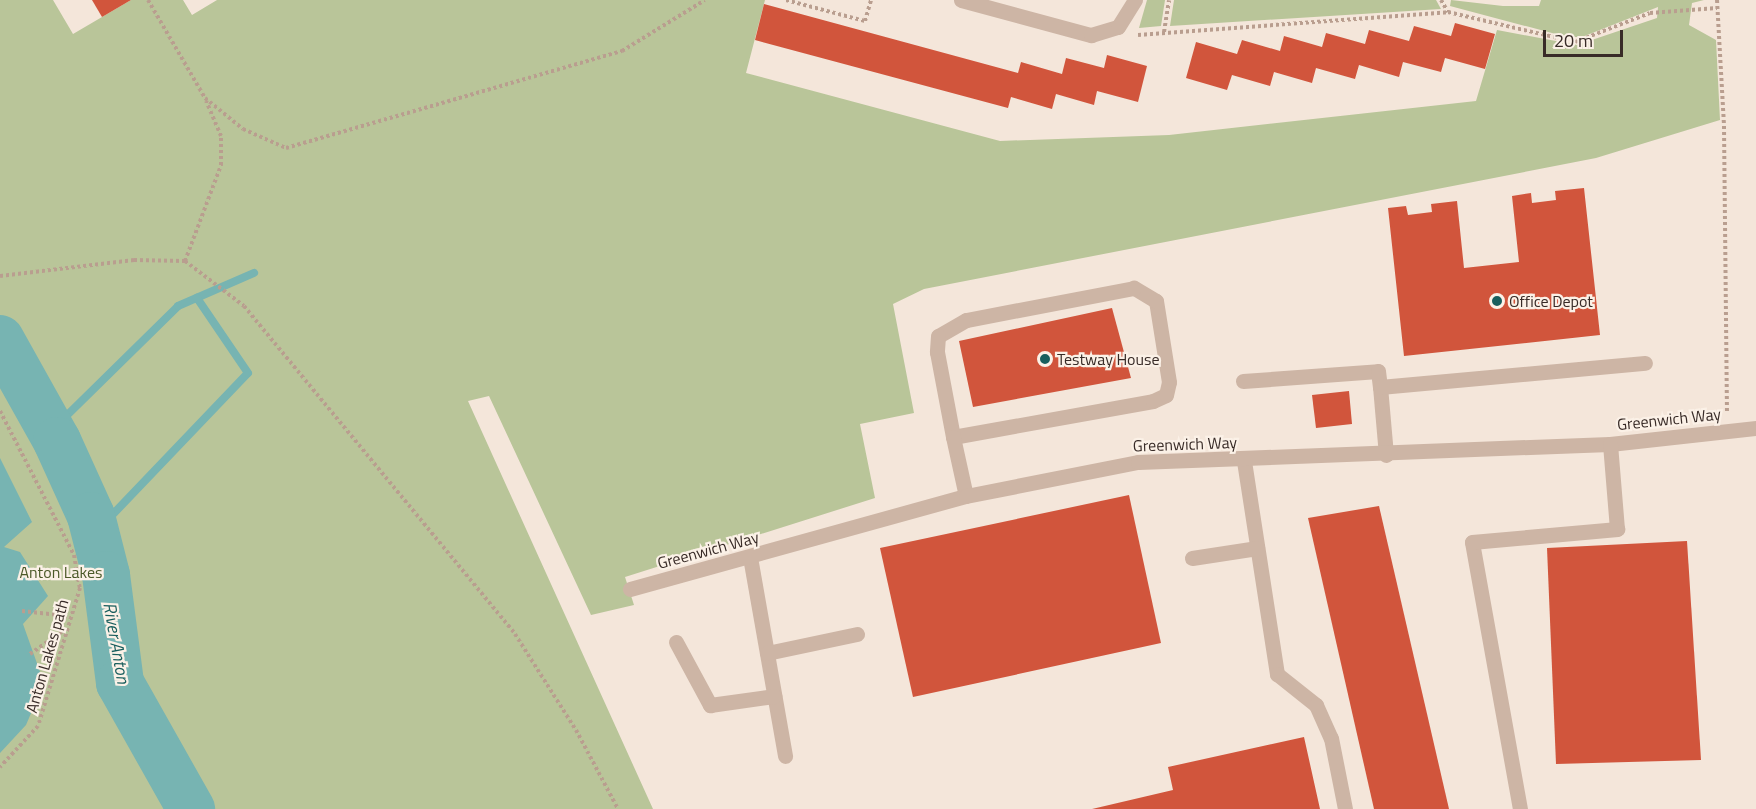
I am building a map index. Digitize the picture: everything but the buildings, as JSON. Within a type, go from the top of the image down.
[{"type":"street","points":[[962,0],[1091,35],[1118,27],[1135,0]]},
{"type":"street","points":[[953,437],[1153,401],[1166,394],[1169,382],[1156,301],[1134,288],[949,326],[938,336],[937,352],[953,437],[966,496]]},
{"type":"street","points":[[1380,387],[1645,363]]},
{"type":"street","points":[[1243,381],[1378,371],[1386,455]]},
{"type":"street","name":"Greenwich Way","points":[[630,589],[966,496],[1138,462],[1386,455],[1610,444],[1756,428]]},
{"type":"street","points":[[1520,809],[1472,542],[1617,529],[1610,444]]},
{"type":"street","points":[[1244,460],[1277,674],[1316,705],[1331,738],[1345,809]]},
{"type":"street","points":[[1192,558],[1257,548]]},
{"type":"street","points":[[750,557],[785,756]]},
{"type":"street","points":[[767,653],[857,634]]},
{"type":"street","points":[[676,642],[710,705],[774,696]]},
{"type":"path","points":[[148,0],[205,98],[221,136],[220,165],[185,261]]},
{"type":"path","points":[[205,98],[243,129],[286,148],[302,147],[622,51],[705,0]]},
{"type":"path","points":[[786,0],[865,21],[871,0]]},
{"type":"path","points":[[1164,32],[1170,0]]},
{"type":"path","points":[[1441,0],[1448,12]]},
{"type":"path","points":[[1717,0],[1724,126],[1726,431]]},
{"type":"path","points":[[1118,27],[1138,35],[1448,12],[1575,42],[1650,13],[1717,8]]},
{"type":"path","points":[[0,276],[134,260],[185,261],[244,306],[515,634],[576,730],[618,809]]},
{"type":"path","name":"Anton Lakes path","points":[[0,411],[25,450],[74,555],[80,588],[63,632],[50,700],[38,726],[0,767]]},
{"type":"path","points":[[22,611],[68,616]]},
{"type":"path","points":[[30,654],[63,632]]},
{"type":"green space","points":[[0,0],[53,0],[73,34],[131,0],[183,0],[192,15],[217,0],[765,0],[746,73],[1000,141],[1169,135],[1476,101],[1497,30],[1577,45],[1657,18],[1658,7],[1582,37],[1567,37],[1450,6],[1451,0],[1503,6],[1539,6],[1541,0],[1704,0],[1692,3],[1689,25],[1716,40],[1720,120],[1596,158],[924,289],[893,304],[914,413],[860,424],[875,498],[625,577],[634,605],[591,615],[489,396],[468,401],[653,809],[0,809]]},
{"type":"green space","points":[[1147,0],[1165,0],[1161,26],[1139,28]]},
{"type":"green space","points":[[1174,0],[1436,0],[1441,9],[1170,26]]},
{"type":"water","name":"Anton Lakes","points":[[0,458],[32,522],[4,547],[20,552],[48,596],[23,624],[44,683],[26,725],[0,753]]},
{"type":"waterway","points":[[51,431],[178,306],[254,273]]},
{"type":"waterway","points":[[95,533],[248,373],[197,298]]},
{"type":"waterway","name":"River Anton","points":[[0,339],[57,441],[91,516],[106,575],[120,683],[191,809]]},
{"type":"place","name":"Office Depot","points":[[1497,301]]},
{"type":"place","name":"Testway House","points":[[1045,359]]}]
